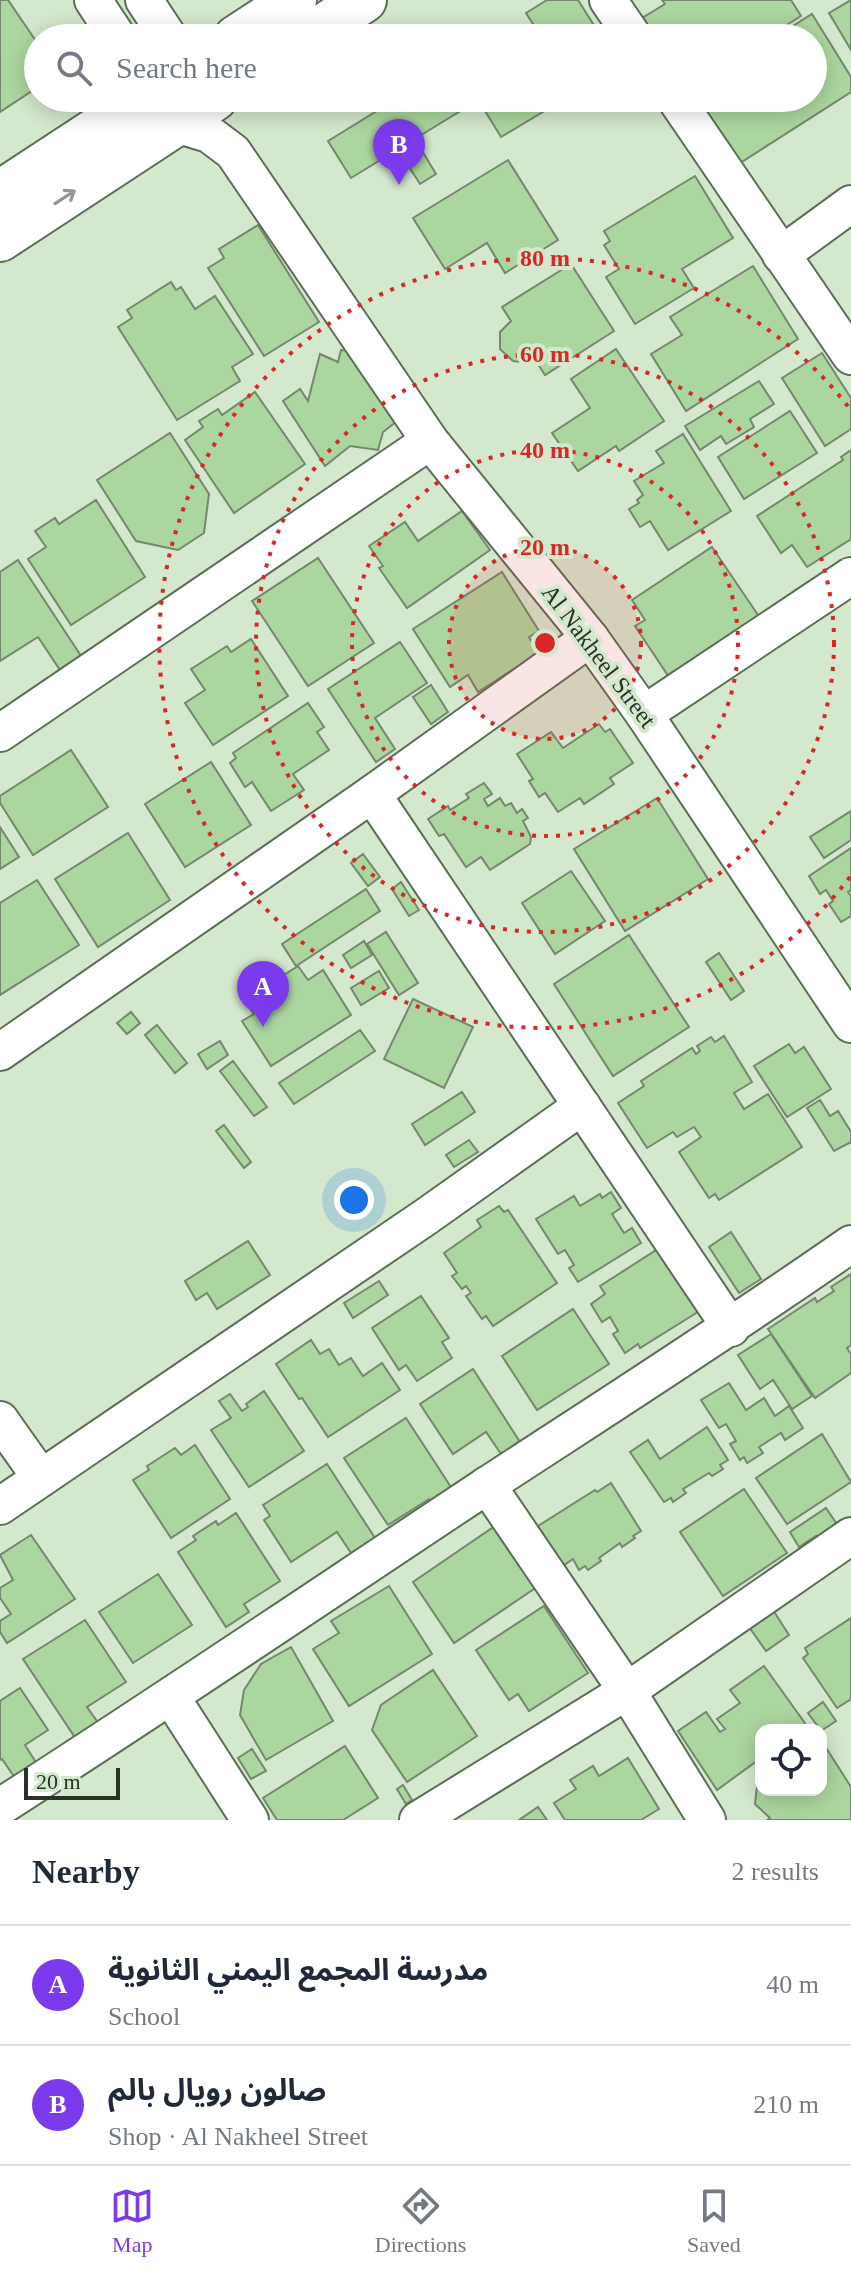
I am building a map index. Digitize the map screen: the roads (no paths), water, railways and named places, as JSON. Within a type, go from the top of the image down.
[{"type":"main road","points":[[257,24],[294,0]]},
{"type":"main road","points":[[327,24],[364,0]]},
{"type":"main road","points":[[0,193],[178,112]]},
{"type":"main road","points":[[0,239],[182,112]]},
{"type":"street","points":[[93,0],[109,24]]},
{"type":"street","points":[[144,0],[160,24]]},
{"type":"street","points":[[608,0],[624,24]]},
{"type":"street","name":"Al Nakheel Street","points":[[194,112],[233,152],[259,187],[430,441],[590,638],[846,1005]]},
{"type":"street","points":[[684,112],[851,356]]},
{"type":"street","points":[[781,255],[851,204]]},
{"type":"street","points":[[0,733],[430,441]]},
{"type":"street","points":[[644,714],[851,576]]},
{"type":"street","points":[[0,1052],[372,794],[590,638]]},
{"type":"street","points":[[372,794],[731,1328]]},
{"type":"street","points":[[0,1506],[414,1225],[582,1106]]},
{"type":"street","points":[[0,1807],[171,1697],[487,1485],[731,1328],[851,1244]]},
{"type":"street","points":[[0,1420],[41,1478]]},
{"type":"street","points":[[487,1485],[627,1691],[707,1820]]},
{"type":"street","points":[[418,1820],[627,1691],[848,1543]]},
{"type":"street","points":[[171,1697],[250,1820]]},
{"type":"place","name":"صالون رويال بالم","points":[[399,185]]},
{"type":"place","name":"مدرسة المجمع اليمني الثانوية","points":[[263,1027]]}]
